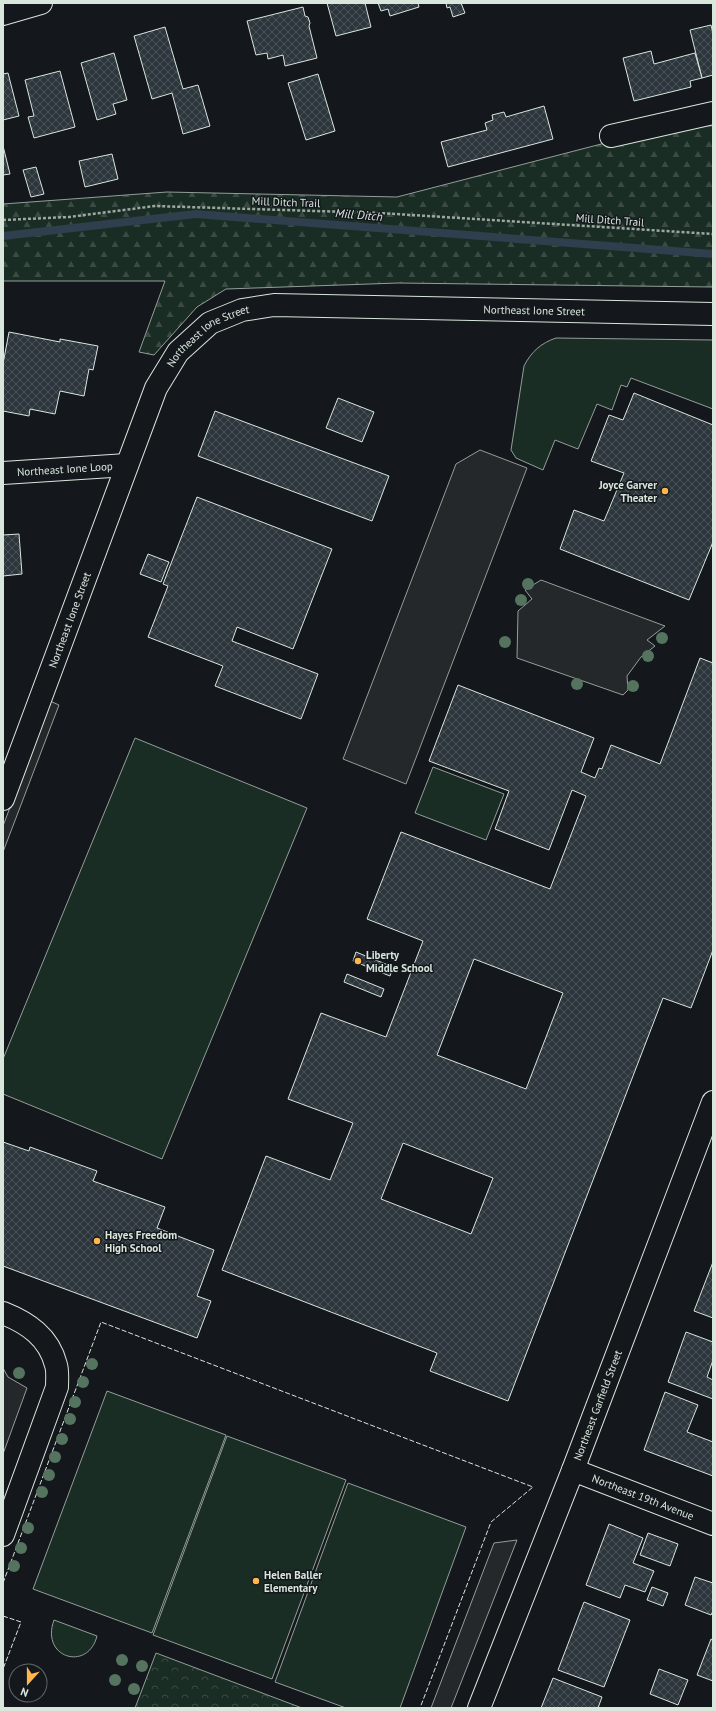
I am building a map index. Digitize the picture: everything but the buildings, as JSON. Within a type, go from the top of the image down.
[{"type":"street","points":[[3,14],[41,3]]},
{"type":"street","points":[[611,136],[713,113]]},
{"type":"street","name":"Northeast Ione Street","points":[[3,798],[156,388],[178,352],[210,323],[242,310],[274,305],[713,314]]},
{"type":"street","name":"Northeast Ione Loop","points":[[3,473],[127,465]]},
{"type":"street","name":"Northeast Garfield Street","points":[[479,1708],[713,1102]]},
{"type":"street","points":[[3,1313],[18,1319],[36,1330],[49,1346],[57,1366],[57,1387],[3,1535]]},
{"type":"street","name":"Northeast 19th Avenue","points":[[572,1470],[713,1524]]},
{"type":"path","name":"Mill Ditch Trail","points":[[3,220],[69,217],[156,206],[380,213],[713,234]]},
{"type":"green space","points":[[713,115],[713,287],[398,283],[226,289],[197,307],[154,355],[139,352],[165,281],[3,281],[3,204],[167,192],[397,197]]},
{"type":"green space","points":[[556,338],[713,340],[713,409],[631,378],[627,387],[621,385],[612,410],[597,404],[578,449],[555,440],[543,470],[516,458],[511,450],[524,366],[530,356],[537,349]]},
{"type":"green space","points":[[135,738],[307,808],[162,1159],[3,1094],[3,1059]]},
{"type":"green space","points":[[433,767],[504,794],[486,840],[415,813]]},
{"type":"green space","points":[[107,1391],[226,1435],[152,1633],[33,1589]]},
{"type":"green space","points":[[227,1436],[346,1480],[272,1679],[153,1635]]},
{"type":"green space","points":[[348,1483],[466,1527],[400,1708],[346,1708],[275,1682]]},
{"type":"green space","points":[[54,1620],[97,1636],[92,1647],[85,1654],[76,1657],[67,1656],[59,1651],[54,1644],[51,1633]]},
{"type":"green space","points":[[156,1653],[302,1708],[135,1708]]},
{"type":"shaded area","points":[[480,450],[527,468],[406,784],[343,759],[456,464]]},
{"type":"shaded area","points":[[541,580],[665,626],[647,640],[655,646],[641,657],[627,676],[628,690],[623,695],[517,658],[518,611],[532,599],[525,590]]},
{"type":"shaded area","points":[[50,701],[59,705],[3,852],[3,826]]},
{"type":"shaded area","points":[[3,1368],[8,1377],[27,1388],[3,1454]]},
{"type":"shaded area","points":[[517,1540],[451,1708],[431,1708],[494,1543]]},
{"type":"waterway","name":"Mill Ditch","points":[[3,236],[196,214],[713,254]]},
{"type":"fence","points":[[3,1583],[101,1322],[533,1487],[491,1522],[420,1708]]},
{"type":"fence","points":[[3,1616],[21,1622],[3,1669]]},
{"type":"place","name":"Joyce Garver Theater","points":[[665,491]]},
{"type":"place","name":"Liberty Middle School","points":[[358,961]]},
{"type":"place","name":"Hayes Freedom High School","points":[[97,1241]]},
{"type":"place","name":"Helen Baller Elementary","points":[[256,1581]]}]
